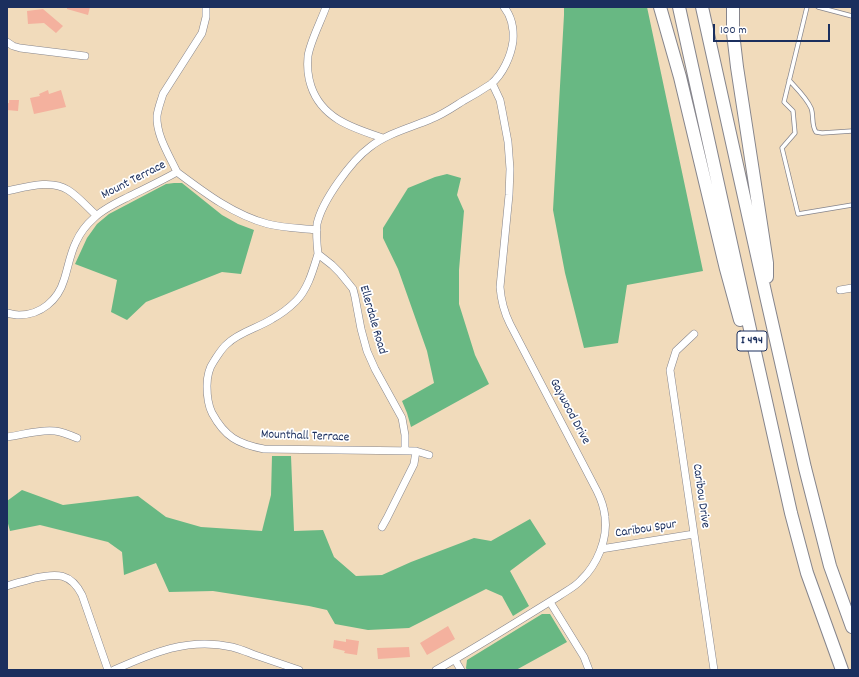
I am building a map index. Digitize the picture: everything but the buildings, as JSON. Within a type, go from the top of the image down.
[{"type":"highway","points":[[660,7],[680,77],[726,269],[742,326],[757,361]]},
{"type":"highway","name":"I 494","points":[[680,7],[791,513],[807,573],[842,670]]},
{"type":"highway","name":"I 494","points":[[702,7],[805,468],[830,566],[852,627]]},
{"type":"highway","points":[[733,7],[733,33],[737,67],[767,263],[766,296]]},
{"type":"street","points":[[177,172],[158,129],[157,117],[159,105],[163,94],[202,33],[206,21],[206,7]]},
{"type":"street","points":[[326,7],[308,55],[309,80],[315,96],[325,110],[334,118],[357,129],[383,138]]},
{"type":"street","points":[[318,254],[317,230],[320,215],[329,197],[340,181],[369,147],[383,138],[432,119],[492,83],[500,74],[510,55],[512,46],[513,27],[508,12],[504,7]]},
{"type":"street","points":[[7,42],[20,48],[85,56]]},
{"type":"street","name":"Gaywood Drive","points":[[436,670],[550,602],[581,581],[589,571],[602,549],[605,534],[603,504],[504,312],[500,287],[509,195],[510,168],[508,142],[500,100],[492,83]]},
{"type":"street","name":"Mount Terrace","points":[[7,313],[19,315],[31,313],[43,309],[52,302],[60,292],[76,242],[83,230],[96,215],[177,172],[231,210],[250,219],[276,226],[317,230]]},
{"type":"street","points":[[7,191],[46,184],[55,185],[67,189],[96,215]]},
{"type":"street","name":"Mounthall Terrace","points":[[318,254],[307,286],[297,300],[285,311],[271,320],[227,343],[218,354],[211,366],[207,380],[207,394],[210,408],[216,421],[225,432],[237,441],[264,449],[416,451],[429,456]]},
{"type":"street","name":"Ellerdale Road","points":[[318,254],[332,265],[353,289],[367,351],[375,369],[402,418],[405,431],[405,451]]},
{"type":"street","points":[[840,290],[852,288]]},
{"type":"street","name":"Caribou Drive","points":[[694,334],[676,350],[670,370],[714,670]]},
{"type":"street","points":[[7,437],[43,431],[55,431],[66,433],[77,438]]},
{"type":"street","points":[[382,527],[414,464],[416,451]]},
{"type":"street","name":"Caribou Spur","points":[[602,549],[694,534]]},
{"type":"street","points":[[7,586],[51,575],[65,576],[72,581],[82,596],[108,670]]},
{"type":"street","points":[[550,602],[584,657],[589,670]]},
{"type":"street","points":[[114,670],[175,647],[194,644],[207,644],[232,647],[299,670]]},
{"type":"street","points":[[455,660],[461,670]]},
{"type":"lane","points":[[807,7],[784,102],[793,111],[795,133],[782,148],[798,214],[852,205]]},
{"type":"lane","points":[[818,7],[852,16]]},
{"type":"lane","points":[[789,80],[812,110],[814,129],[816,132],[852,131]]},
{"type":"green space","points":[[564,7],[647,7],[703,271],[627,285],[618,343],[584,348],[565,273],[553,210]]},
{"type":"green space","points":[[447,174],[461,178],[457,195],[464,211],[459,270],[459,304],[475,355],[489,384],[411,427],[402,401],[434,383],[427,351],[398,269],[383,238],[383,228],[408,188],[435,177]]},
{"type":"green space","points":[[182,183],[222,215],[238,224],[254,230],[241,274],[222,272],[146,302],[127,320],[111,312],[117,280],[75,264],[87,238],[97,224],[109,214],[166,184]]},
{"type":"green space","points":[[272,456],[291,456],[294,531],[323,530],[334,557],[356,576],[382,575],[411,562],[474,538],[491,541],[530,519],[546,544],[510,571],[529,606],[513,616],[502,596],[486,589],[409,628],[368,630],[335,624],[327,610],[309,606],[213,591],[169,592],[156,563],[124,575],[122,552],[108,542],[40,525],[10,531],[7,520],[7,501],[22,490],[63,505],[138,496],[166,517],[201,527],[262,531],[271,495]]},
{"type":"green space","points":[[542,614],[550,614],[567,642],[516,670],[467,670],[467,660]]}]
